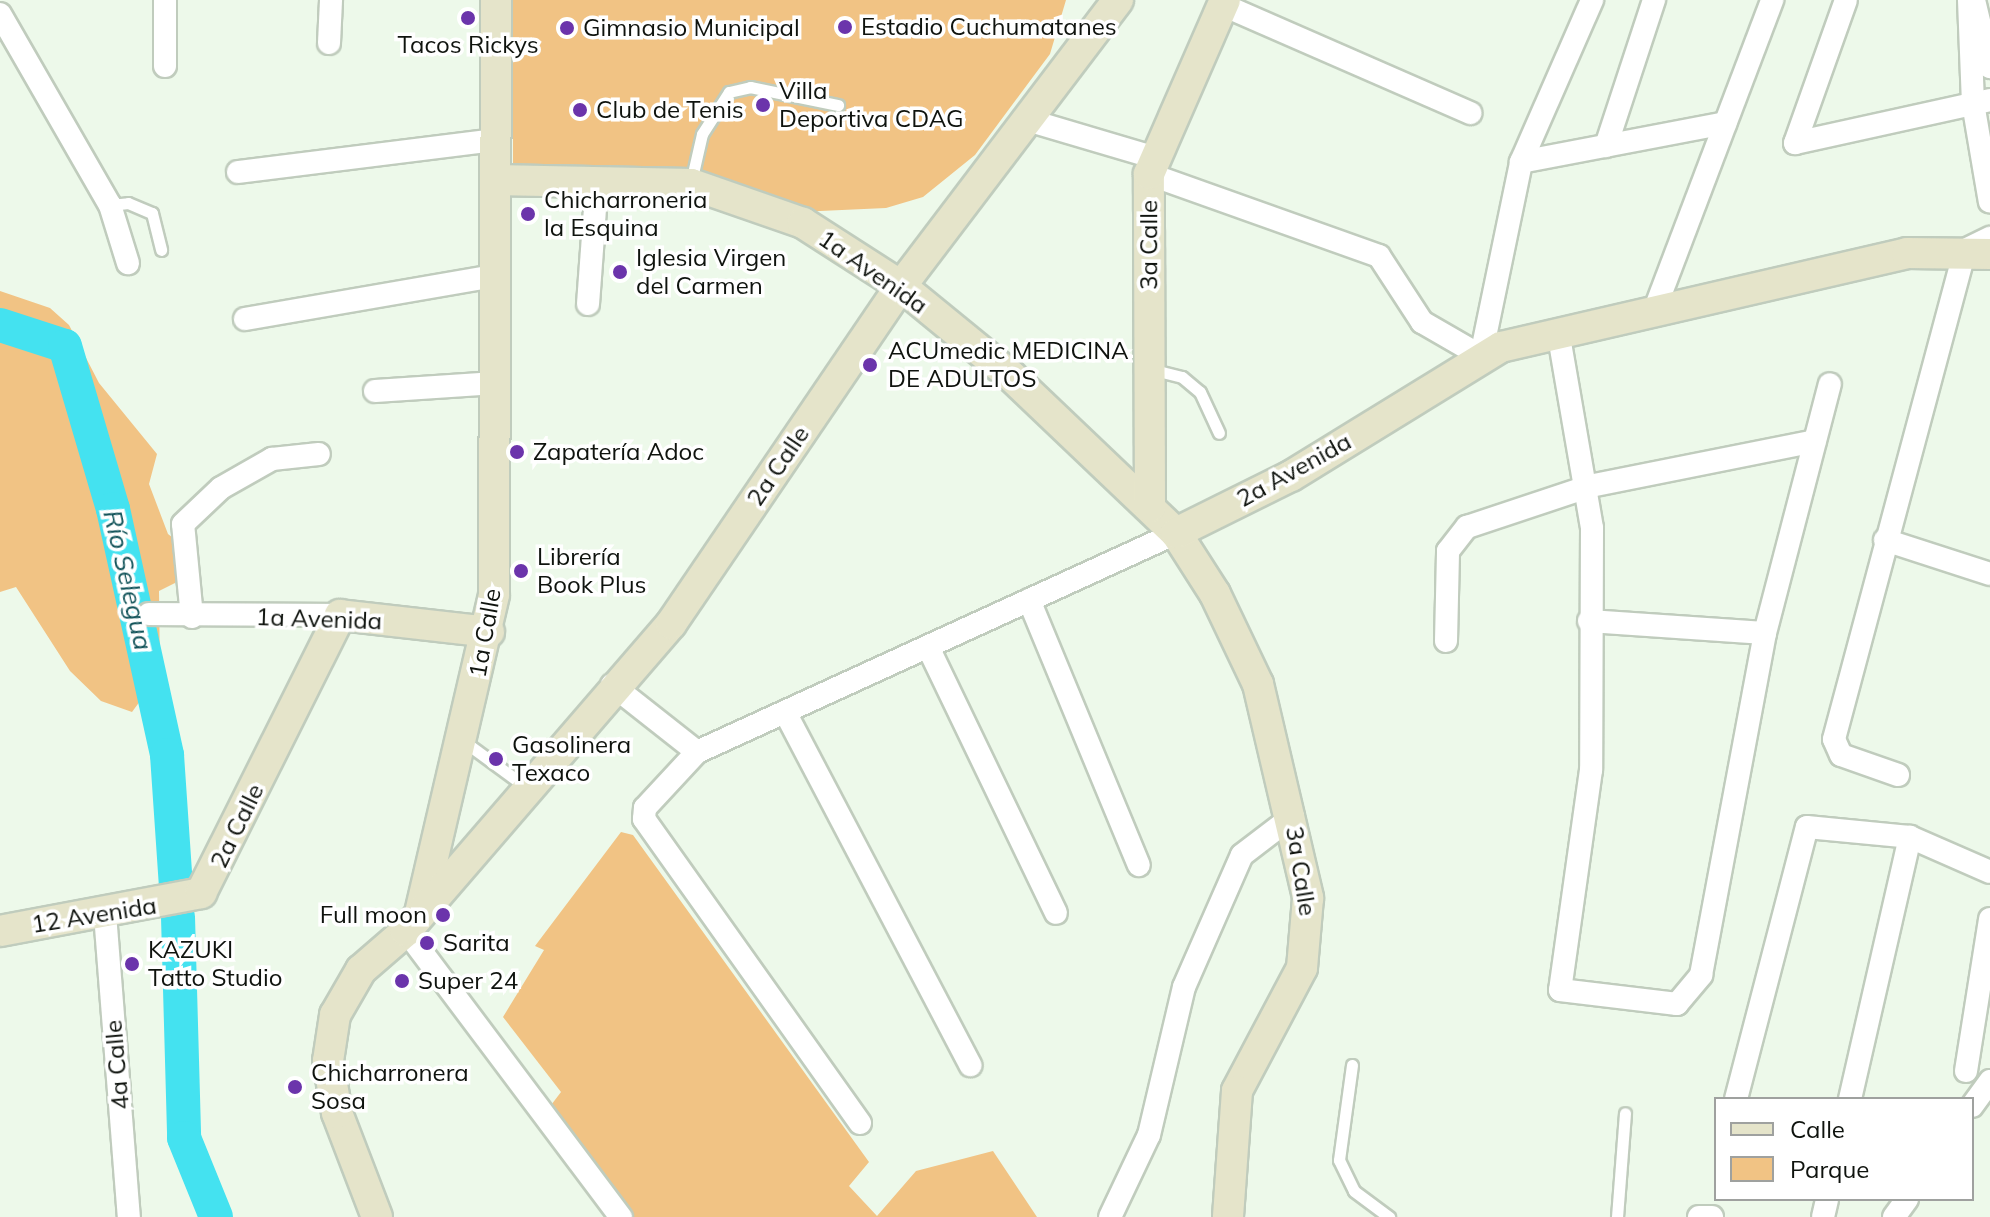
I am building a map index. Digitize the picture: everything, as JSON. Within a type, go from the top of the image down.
[{"type":"street","points":[[165,0],[165,66]]},
{"type":"street","points":[[329,43],[331,0]]},
{"type":"street","name":"1a Calle","points":[[413,923],[489,632],[496,383],[496,0]]},
{"type":"street","name":"2a Calle","points":[[413,923],[612,685],[671,624],[901,286],[1024,119],[1118,0]]},
{"type":"street","points":[[1024,119],[1379,256],[1422,322],[1481,356],[1521,162],[1592,0]]},
{"type":"street","points":[[1606,146],[1654,0]]},
{"type":"street","points":[[1653,314],[1772,0]]},
{"type":"street","points":[[1846,0],[1795,143],[1982,101]]},
{"type":"street","points":[[1966,1],[1977,44],[1990,202]]},
{"type":"street","points":[[1224,3],[1470,113]]},
{"type":"street","name":"3a Calle","points":[[1150,507],[1152,166],[1224,3]]},
{"type":"street","points":[[0,14],[110,205],[128,263]]},
{"type":"street","points":[[1977,44],[1990,67]]},
{"type":"street","points":[[1521,162],[1725,123]]},
{"type":"street","points":[[238,172],[495,140]]},
{"type":"street","name":"1a Avenida","points":[[495,180],[691,184],[803,223],[901,286],[1011,376],[1176,533]]},
{"type":"street","points":[[588,304],[597,182]]},
{"type":"street","points":[[1898,775],[1834,748],[1885,540],[1982,247]]},
{"type":"street","name":"2a Avenida","points":[[860,1123],[643,813],[697,752],[1176,533],[1291,476],[1481,356],[1558,331],[1653,314],[1907,253],[1982,247]]},
{"type":"street","points":[[245,319],[495,276]]},
{"type":"street","points":[[1558,331],[1590,486],[1591,770],[1560,990],[1658,1006],[1692,994],[1701,975],[1765,633],[1830,384]]},
{"type":"street","points":[[375,391],[496,383]]},
{"type":"street","points":[[1446,641],[1455,538],[1467,527],[1590,486],[1815,441]]},
{"type":"street","points":[[192,617],[183,524],[221,488],[272,459],[319,454]]},
{"type":"street","name":"3a Calle","points":[[1176,533],[1215,594],[1258,684],[1293,816],[1310,930],[1302,968],[1237,1091],[1228,1217]]},
{"type":"street","points":[[1885,540],[1990,574]]},
{"type":"street","points":[[1029,600],[1139,865]]},
{"type":"street","name":"1a Avenida","points":[[149,614],[192,617],[340,615],[489,632]]},
{"type":"street","name":"2a Calle","points":[[188,899],[210,882],[340,615]]},
{"type":"street","points":[[1589,621],[1765,633]]},
{"type":"street","points":[[928,647],[1056,913]]},
{"type":"street","points":[[612,685],[697,752]]},
{"type":"street","points":[[785,712],[970,1065]]},
{"type":"street","points":[[1110,1217],[1149,1135],[1184,987],[1242,855],[1293,816]]},
{"type":"street","points":[[1736,1097],[1802,833],[1816,822],[1910,837],[1990,872]]},
{"type":"street","points":[[1850,1097],[1910,837]]},
{"type":"street","name":"12 Avenida","points":[[0,931],[188,899]]},
{"type":"street","name":"4a Calle","points":[[105,914],[129,1217]]},
{"type":"street","points":[[1966,1071],[1990,919]]},
{"type":"street","points":[[377,1217],[337,1113],[328,1061],[335,1015],[361,970],[413,923],[621,1217]]},
{"type":"street","points":[[1974,1103],[1990,1081]]},
{"type":"street","points":[[1699,1217],[1712,1217]]},
{"type":"lane","points":[[691,184],[702,134],[729,92],[750,87],[838,105]]},
{"type":"lane","points":[[110,205],[128,203],[152,213],[161,250]]},
{"type":"lane","points":[[1150,369],[1182,377],[1200,392],[1219,433]]},
{"type":"lane","points":[[461,740],[526,787]]},
{"type":"lane","points":[[1352,1065],[1339,1160],[1354,1191],[1389,1217]]},
{"type":"lane","points":[[1617,1217],[1625,1113]]},
{"type":"green space","name":"Villa Deportiva CDAG","points":[[513,0],[1066,0],[1050,54],[975,155],[923,197],[886,208],[798,212],[765,203],[513,188]]},
{"type":"green space","points":[[0,291],[50,308],[69,325],[99,383],[157,454],[149,484],[168,534],[187,549],[175,583],[159,591],[160,674],[132,712],[101,701],[70,671],[16,587],[0,592]]},
{"type":"green space","points":[[621,832],[633,835],[869,1162],[849,1186],[877,1216],[916,1171],[993,1151],[1037,1217],[624,1217],[542,1117],[561,1092],[503,1017],[544,950],[535,946]]},
{"type":"waterway","name":"Río Selegua","points":[[0,325],[65,346],[113,509],[167,755],[176,886]]},
{"type":"waterway","points":[[178,917],[184,1138],[216,1217]]},
{"type":"place","name":"Tacos Rickys","points":[[468,18]]},
{"type":"place","name":"Estadio Cuchumatanes","points":[[845,27]]},
{"type":"place","name":"Gimnasio Municipal","points":[[567,28]]},
{"type":"place","name":"Villa Deportiva CDAG","points":[[763,105]]},
{"type":"place","name":"Club de Tenis","points":[[580,110]]},
{"type":"place","name":"Chicharroneria la Esquina","points":[[528,214]]},
{"type":"place","name":"Iglesia Virgen del Carmen","points":[[620,272]]},
{"type":"place","name":"ACUmedic MEDICINA DE ADULTOS","points":[[870,365]]},
{"type":"place","name":"Zapatería Adoc","points":[[517,452]]},
{"type":"place","name":"Librería Book Plus","points":[[521,571]]},
{"type":"place","name":"Gasolinera Texaco","points":[[496,759]]},
{"type":"place","name":"Full moon","points":[[443,915]]},
{"type":"place","name":"Sarita","points":[[427,943]]},
{"type":"place","name":"KAZUKI Tatto Studio","points":[[132,964]]},
{"type":"place","name":"Super 24","points":[[402,981]]},
{"type":"place","name":"Chicharronera Sosa","points":[[295,1087]]}]
